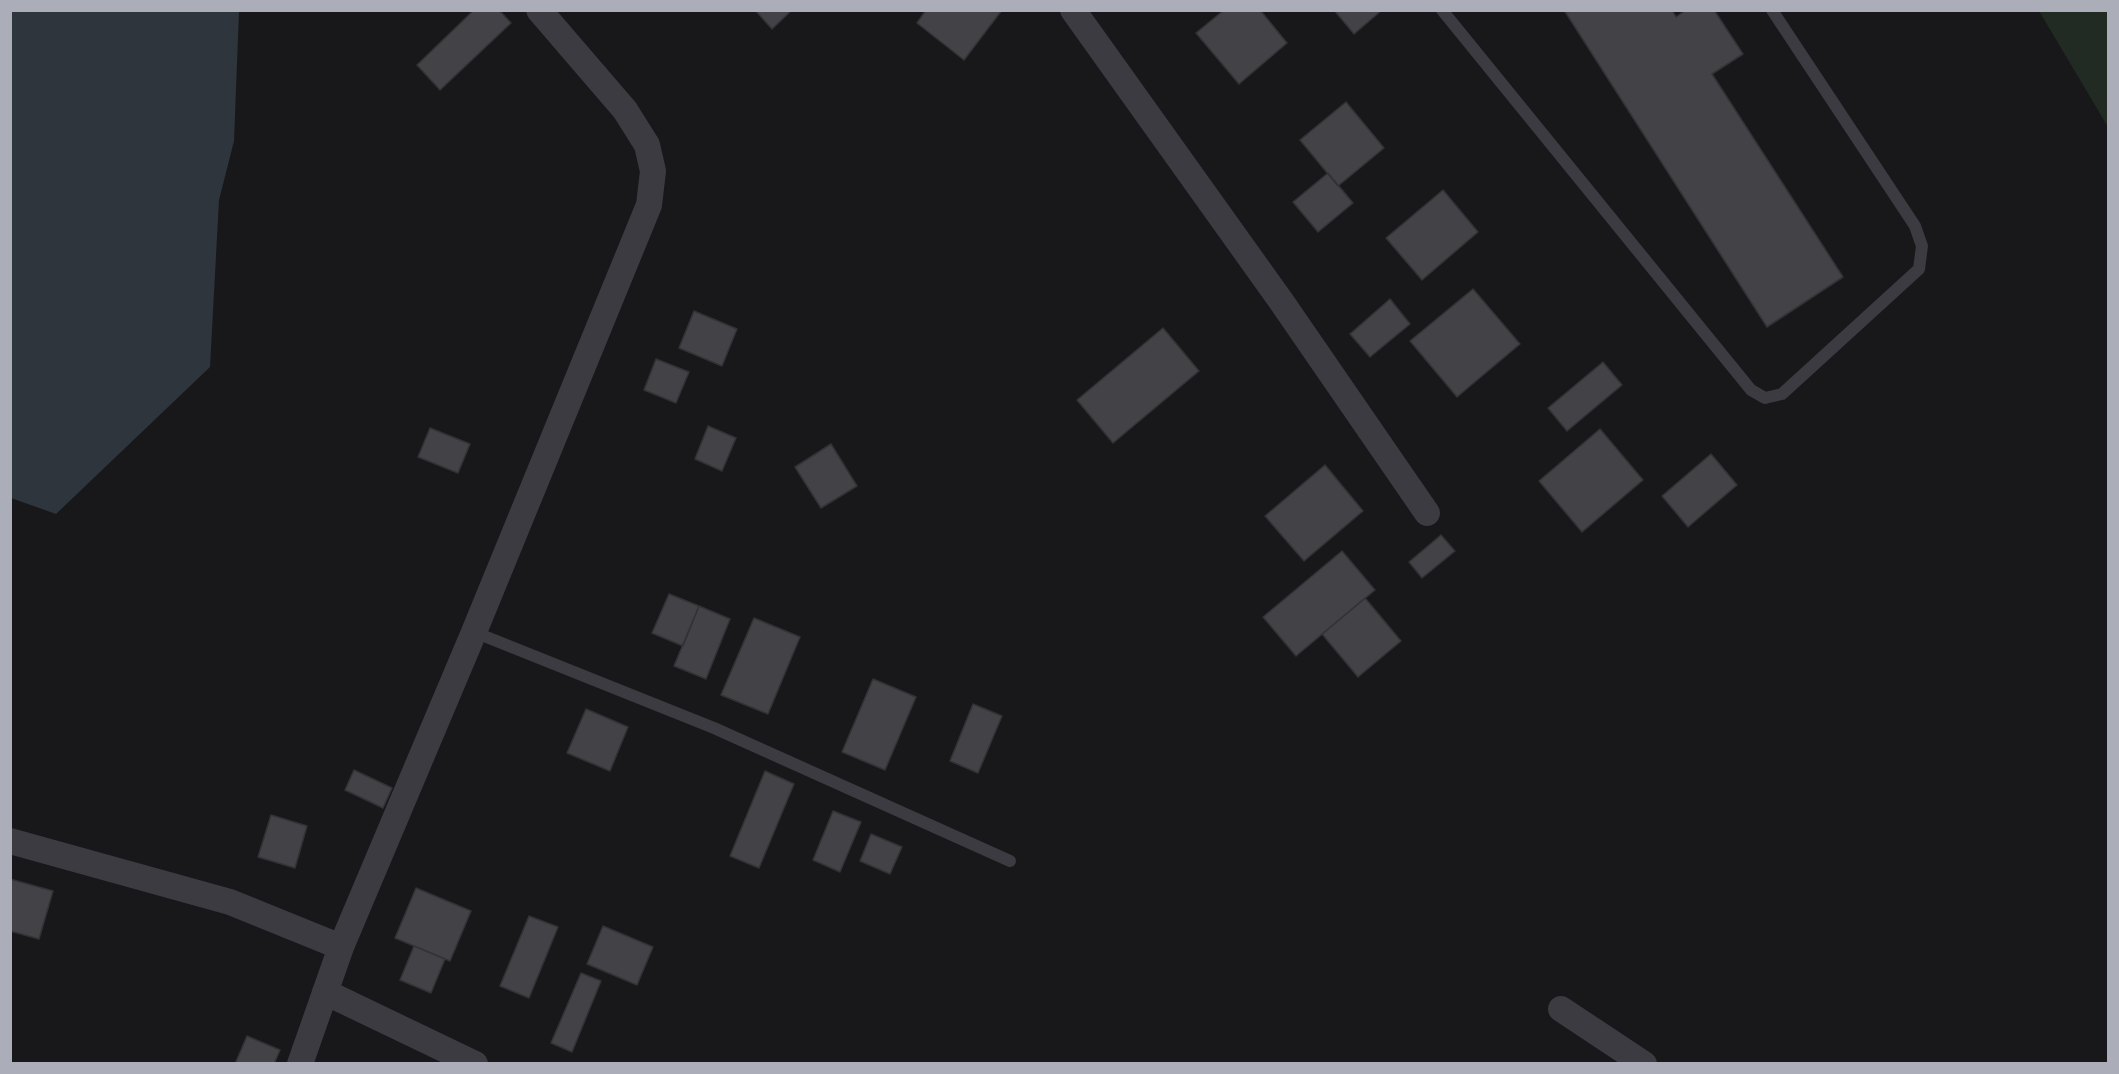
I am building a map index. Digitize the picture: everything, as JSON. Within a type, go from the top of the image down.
[{"type":"street","points":[[300,1064],[341,947],[474,632],[649,205],[653,171],[646,146],[625,111],[539,10]]},
{"type":"street","points":[[1073,10],[1281,301],[1426,513]]},
{"type":"street","points":[[10,841],[230,902],[341,947]]},
{"type":"street","points":[[325,992],[475,1064]]},
{"type":"street","points":[[1561,1009],[1644,1064]]},
{"type":"lane","points":[[1442,10],[1743,381],[1751,390],[1765,398],[1782,394],[1919,269],[1922,246],[1915,226],[1772,10]]},
{"type":"lane","points":[[474,632],[714,728],[1010,861]]},
{"type":"shaded area","points":[[11,10],[239,11],[234,141],[219,200],[210,367],[56,514],[11,498]]},
{"type":"shaded area","points":[[2039,11],[2108,11],[2108,127]]},
{"type":"building","points":[[474,10],[499,10],[511,23],[440,90],[417,65]]},
{"type":"building","points":[[755,10],[792,10],[772,29]]},
{"type":"building","points":[[926,10],[1002,10],[964,60],[917,23]]},
{"type":"building","points":[[1224,10],[1260,10],[1287,43],[1239,84],[1196,33]]},
{"type":"building","points":[[1334,10],[1382,10],[1354,34]]},
{"type":"building","points":[[1564,10],[1672,10],[1676,17],[1686,10],[1714,10],[1743,54],[1712,74],[1843,277],[1767,327]]},
{"type":"building","points":[[1346,102],[1384,148],[1338,186],[1300,140]]},
{"type":"building","points":[[1328,173],[1353,203],[1318,232],[1293,202]]},
{"type":"building","points":[[1443,190],[1478,232],[1422,280],[1386,238]]},
{"type":"building","points":[[1473,289],[1520,344],[1457,397],[1410,341]]},
{"type":"building","points":[[1390,299],[1410,324],[1370,357],[1350,334]]},
{"type":"building","points":[[694,311],[737,329],[722,366],[679,348]]},
{"type":"building","points":[[1163,328],[1199,371],[1113,443],[1077,400]]},
{"type":"building","points":[[656,359],[689,372],[676,403],[644,390]]},
{"type":"building","points":[[1603,362],[1622,385],[1567,431],[1548,408]]},
{"type":"building","points":[[708,426],[736,438],[722,471],[695,459]]},
{"type":"building","points":[[430,428],[470,444],[458,473],[418,457]]},
{"type":"building","points":[[1600,429],[1643,480],[1582,532],[1539,481]]},
{"type":"building","points":[[831,444],[857,486],[821,508],[795,467]]},
{"type":"building","points":[[1711,454],[1737,485],[1688,527],[1662,496]]},
{"type":"building","points":[[1325,465],[1363,511],[1304,561],[1265,516]]},
{"type":"building","points":[[1441,535],[1455,551],[1422,578],[1409,562]]},
{"type":"building","points":[[1342,551],[1375,590],[1296,656],[1263,617]]},
{"type":"building","points":[[669,594],[699,606],[683,646],[652,633]]},
{"type":"building","points":[[1365,598],[1401,641],[1358,677],[1322,634]]},
{"type":"building","points":[[699,606],[730,619],[706,679],[674,666]]},
{"type":"building","points":[[754,618],[800,637],[768,714],[721,695]]},
{"type":"building","points":[[873,679],[916,697],[885,770],[842,752]]},
{"type":"building","points":[[973,704],[1002,716],[978,773],[950,761]]},
{"type":"building","points":[[586,709],[628,727],[610,771],[567,753]]},
{"type":"building","points":[[354,770],[392,788],[383,808],[345,790]]},
{"type":"building","points":[[765,771],[794,784],[759,868],[730,856]]},
{"type":"building","points":[[833,811],[861,822],[840,872],[813,860]]},
{"type":"building","points":[[271,815],[307,826],[295,868],[258,857]]},
{"type":"building","points":[[871,834],[902,847],[890,874],[860,861]]},
{"type":"building","points":[[10,879],[53,891],[39,939],[10,931]]},
{"type":"building","points":[[416,888],[471,911],[450,961],[395,938]]},
{"type":"building","points":[[529,916],[558,927],[529,998],[500,986]]},
{"type":"building","points":[[603,926],[653,947],[637,985],[587,964]]},
{"type":"building","points":[[414,946],[445,959],[431,993],[400,980]]},
{"type":"building","points":[[581,973],[601,981],[572,1052],[551,1043]]},
{"type":"building","points":[[247,1036],[280,1050],[274,1064],[235,1064]]}]
